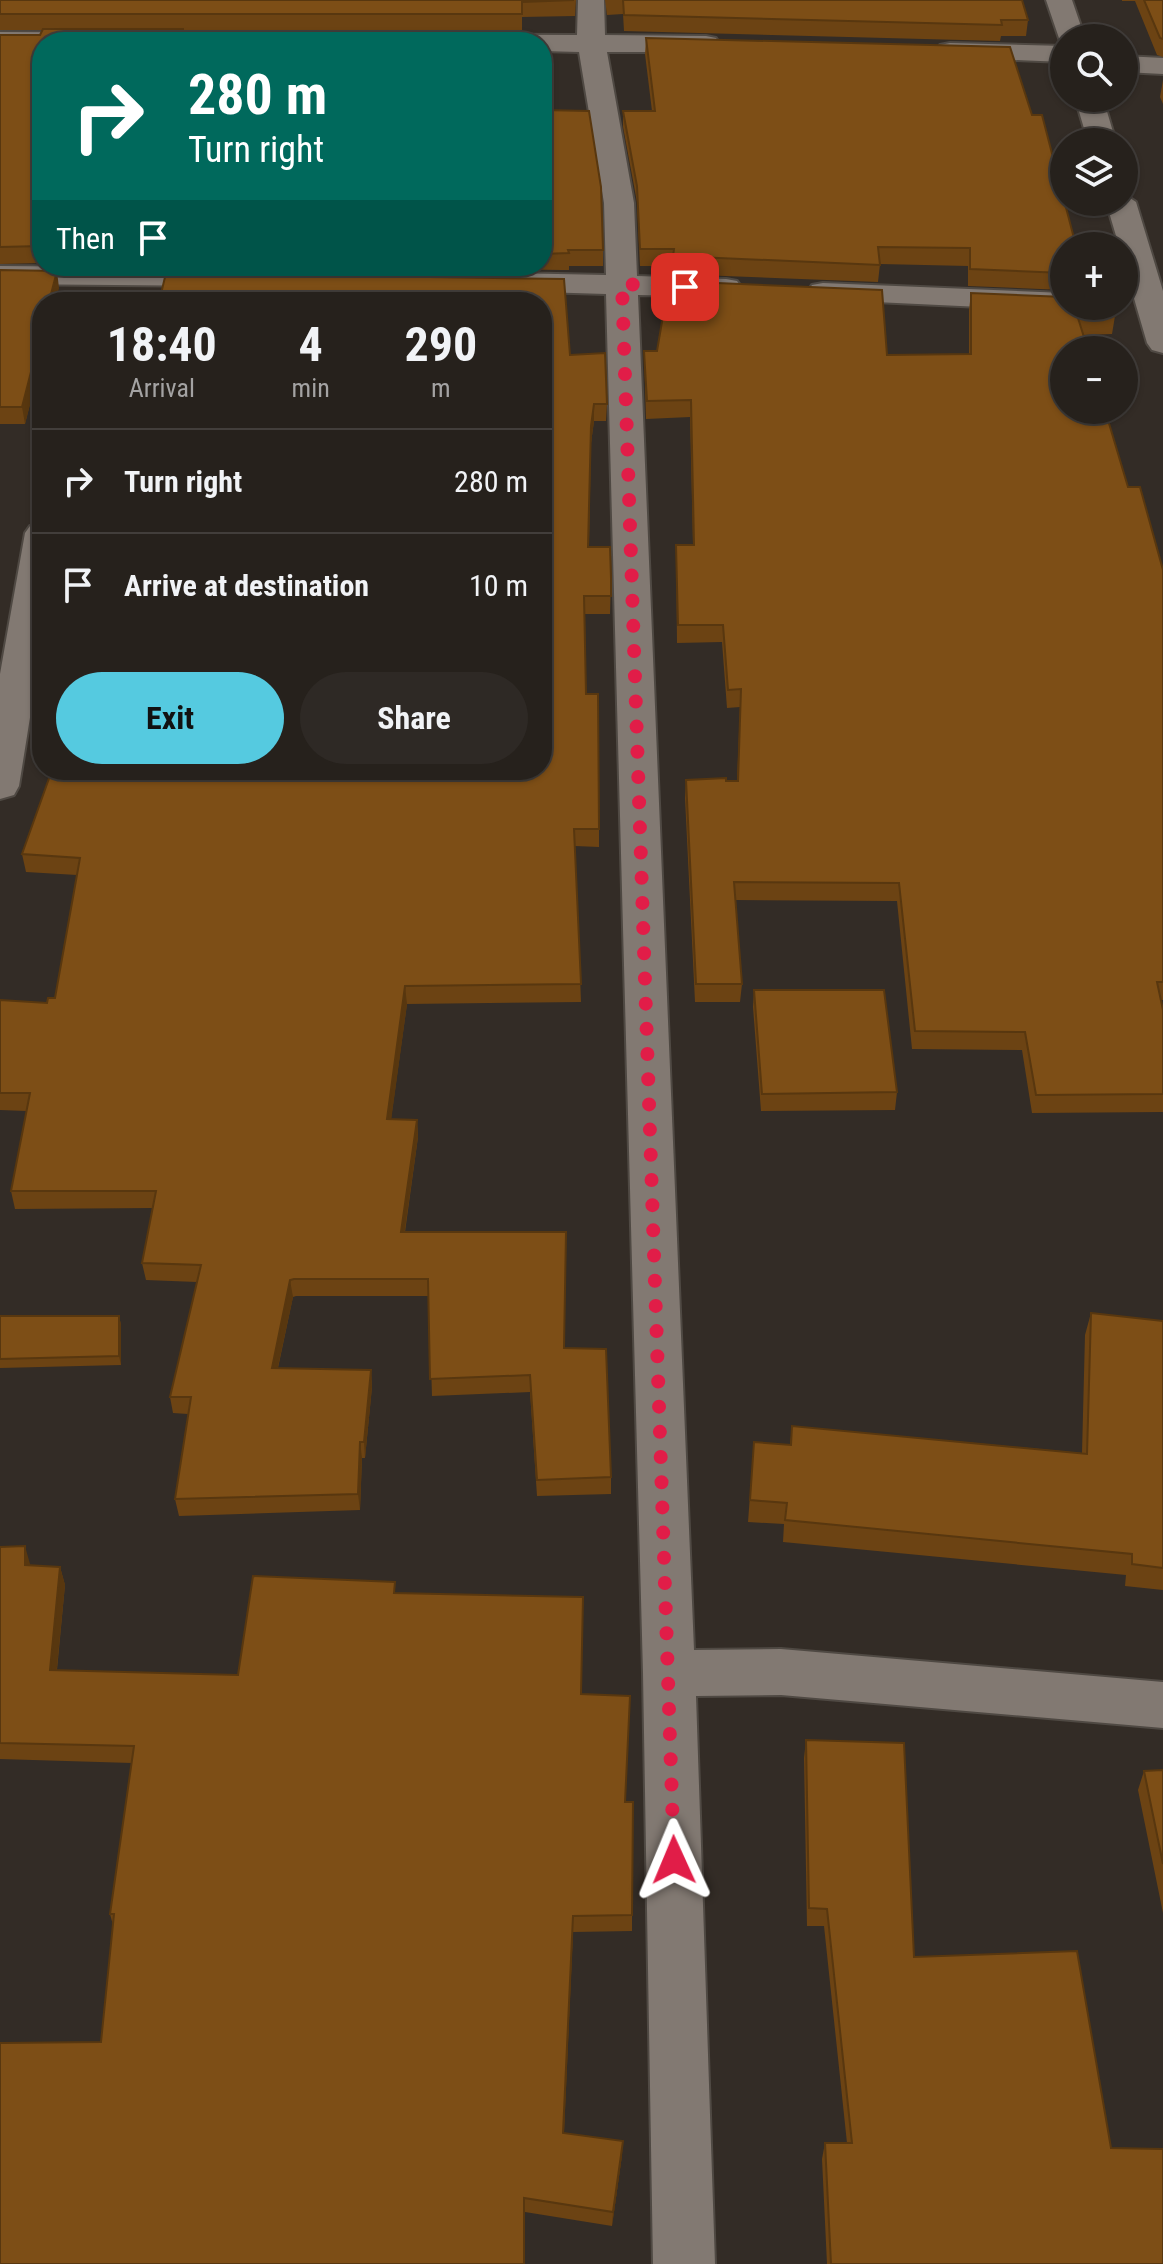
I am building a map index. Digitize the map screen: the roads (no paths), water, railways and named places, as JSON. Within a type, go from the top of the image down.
[{"type":"street","points":[[1059,0],[1067,24]]},
{"type":"street","points":[[236,32],[591,20],[733,44]]},
{"type":"street","points":[[591,20],[619,203],[669,1673],[684,2264]]},
{"type":"street","points":[[0,40],[32,39]]},
{"type":"street","points":[[922,50],[1050,54]]},
{"type":"street","points":[[1138,65],[1163,66]]},
{"type":"street","points":[[1124,216],[1147,306],[1163,343]]},
{"type":"street","points":[[0,275],[83,289],[258,278]]},
{"type":"street","points":[[479,282],[748,289]]},
{"type":"street","points":[[795,291],[1050,301]]},
{"type":"street","points":[[0,786],[32,593]]},
{"type":"street","points":[[669,1673],[781,1672],[1163,1705]]}]
